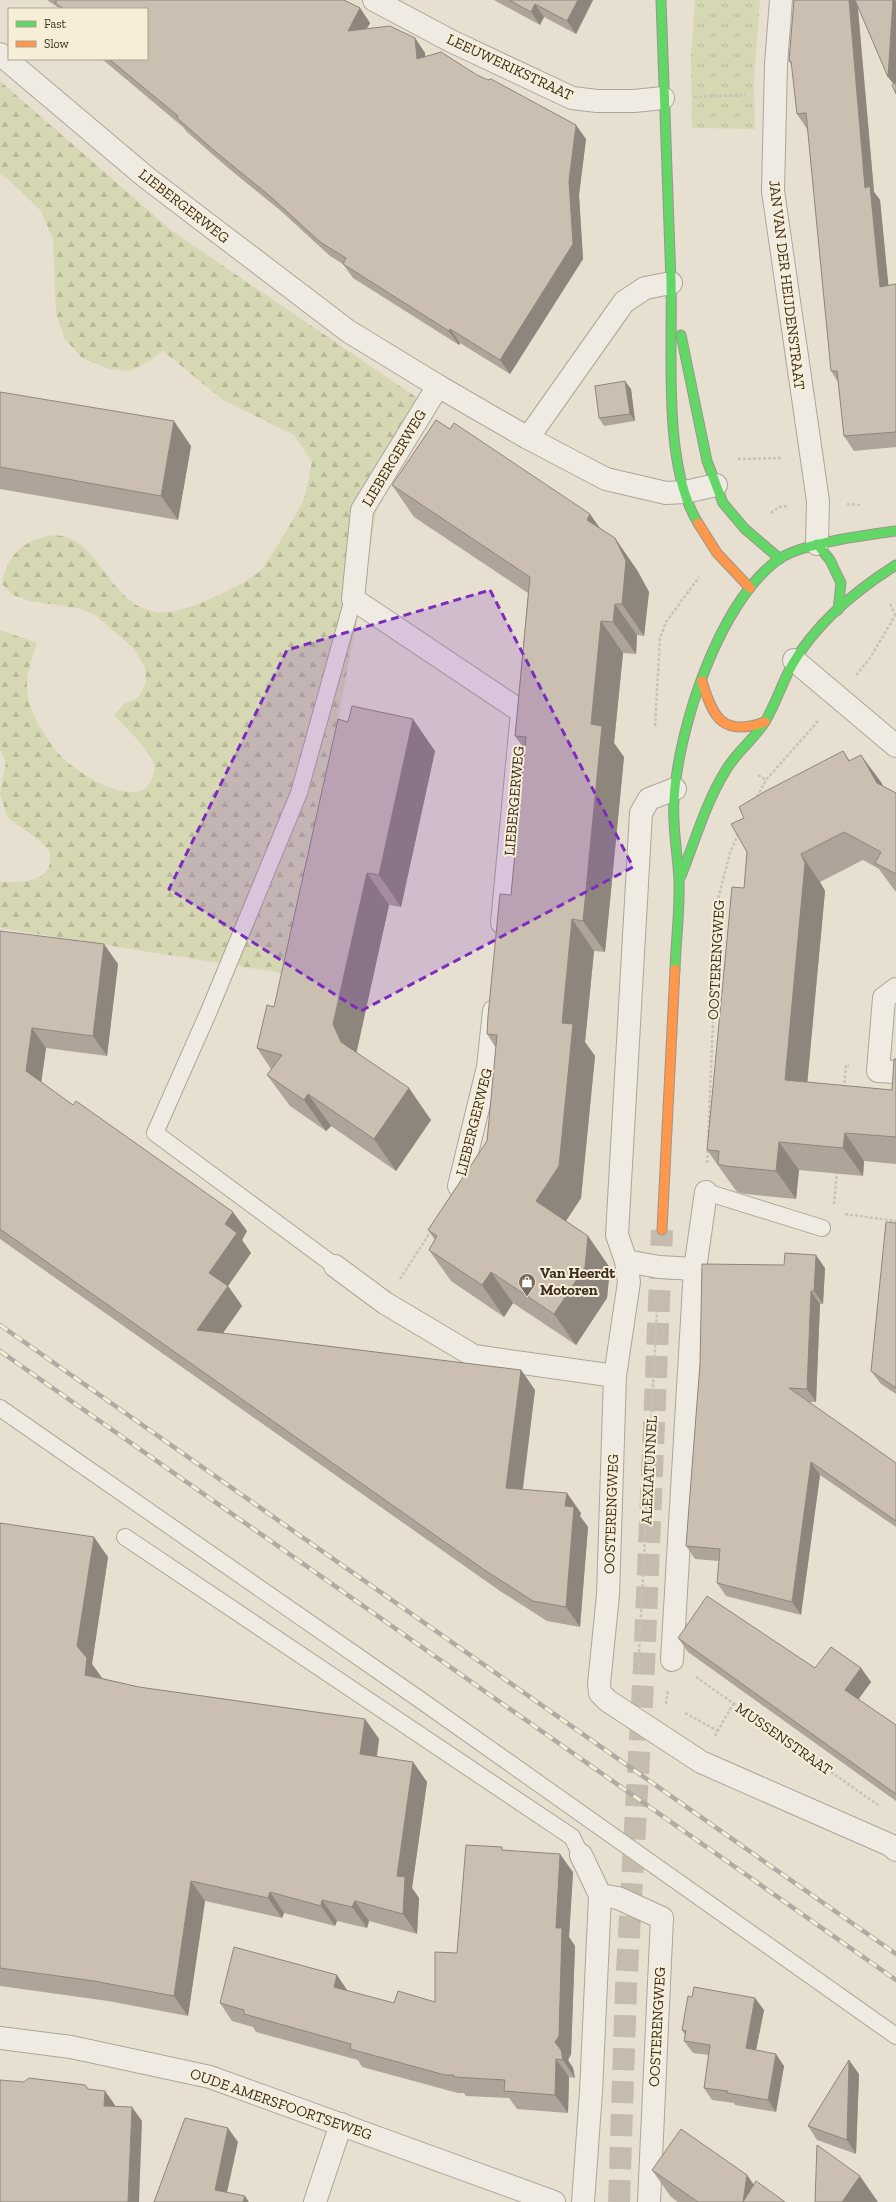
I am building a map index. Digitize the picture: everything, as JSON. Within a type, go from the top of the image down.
[{"type":"main road","points":[[661,0],[663,98],[671,283],[671,388],[678,466],[692,513],[717,553],[750,588]]},
{"type":"main road","points":[[671,283],[696,414],[707,461],[723,503],[745,529],[780,559]]},
{"type":"main road","points":[[662,1230],[679,881],[674,827],[675,789],[685,734],[702,681],[722,630],[750,588],[780,559],[817,544],[896,532]]},
{"type":"main road","points":[[817,544],[830,560],[841,583],[838,610]]},
{"type":"main road","points":[[679,881],[709,803],[732,760],[765,722],[794,660],[807,641],[838,610],[877,576],[896,565]]},
{"type":"main road","points":[[702,681],[713,714],[727,726],[744,728],[765,722]]},
{"type":"street","name":"LEEUWERIKSTRAAT","points":[[374,0],[450,41],[572,98],[597,101],[634,101],[663,98]]},
{"type":"street","name":"JAN VAN DER HEIJDENSTRAAT","points":[[781,0],[775,94],[773,191],[818,502],[817,544]]},
{"type":"street","name":"LIEBERGERWEG","points":[[0,54],[147,178],[348,331],[438,386],[528,438],[606,479],[666,493],[685,492],[716,485]]},
{"type":"street","points":[[528,438],[624,302],[645,288],[671,283]]},
{"type":"street","name":"LIEBERGERWEG","points":[[438,386],[362,510],[353,599],[522,712],[500,942]]},
{"type":"street","points":[[794,660],[839,696],[896,746]]},
{"type":"street","name":"OOSTERENGWEG","points":[[675,789],[649,799],[641,813],[617,1235],[626,1261],[630,1282],[615,1376],[608,1595],[599,1684],[600,1693],[608,1701],[661,1738],[701,1762],[893,1847]]},
{"type":"street","points":[[887,1072],[884,998],[896,989]]},
{"type":"street","name":"LIEBERGERWEG","points":[[459,1186],[488,1067],[496,990]]},
{"type":"street","points":[[672,1660],[695,1269],[706,1192]]},
{"type":"street","points":[[626,1261],[659,1267],[695,1269]]},
{"type":"street","points":[[335,1266],[385,1303],[474,1356],[615,1376]]},
{"type":"street","points":[[582,1855],[600,1895],[591,2092],[583,2202]]},
{"type":"street","name":"OOSTERENGWEG","points":[[600,1895],[618,1898],[662,1918],[649,2202]]},
{"type":"street","name":"OUDE AMERSFOORTSEWEG","points":[[0,2038],[71,2047],[210,2077],[554,2202]]},
{"type":"street","points":[[315,2202],[341,2124]]},
{"type":"lane","points":[[335,1266],[155,1133],[209,1011],[299,792],[353,599]]},
{"type":"lane","points":[[706,1192],[822,1228]]},
{"type":"lane","points":[[0,1408],[425,1703],[896,2036]]},
{"type":"lane","points":[[125,1537],[572,1837],[582,1855]]},
{"type":"path","points":[[663,98],[775,94]]},
{"type":"path","points":[[654,731],[660,638],[666,622],[717,553]]},
{"type":"path","points":[[755,801],[766,780],[870,658],[896,614]]},
{"type":"path","name":"OOSTERENGWEG","points":[[706,1192],[718,899],[730,853],[741,828]]},
{"type":"path","points":[[843,1096],[846,1065],[887,1072]]},
{"type":"path","points":[[834,1205],[837,1166]]},
{"type":"path","points":[[841,1214],[896,1221]]},
{"type":"path","points":[[385,1303],[431,1230]]},
{"type":"path","name":"ALEXIATUNNEL","points":[[638,1672],[659,1267]]},
{"type":"path","points":[[661,1738],[672,1660]]},
{"type":"path","name":"MUSSENSTRAAT","points":[[672,1660],[883,1809]]},
{"type":"path","points":[[667,1704],[673,1707]]},
{"type":"path","points":[[679,1710],[718,1731],[733,1704]]},
{"type":"highlighted area","points":[[490,590],[633,867],[361,1011],[169,889],[287,650]]},
{"type":"green space","points":[[695,0],[760,0],[754,80],[755,129],[692,128],[691,54]]},
{"type":"green space","points":[[0,81],[172,231],[435,410],[380,490],[360,605],[288,974],[0,928],[0,882],[21,882],[42,875],[47,871],[50,864],[50,852],[38,839],[8,818],[0,794],[6,762],[0,750],[0,630],[37,643],[27,678],[28,699],[34,716],[43,733],[67,762],[105,786],[119,791],[132,792],[143,789],[151,781],[155,769],[152,758],[148,752],[114,715],[124,704],[138,698],[146,683],[145,667],[133,648],[94,614],[77,608],[30,601],[13,595],[2,584],[5,571],[15,553],[32,541],[53,535],[69,538],[83,547],[95,559],[118,589],[132,602],[155,612],[176,611],[234,588],[261,570],[284,536],[301,506],[306,491],[312,462],[294,435],[223,400],[163,351],[146,363],[129,371],[109,369],[82,358],[65,339],[56,314],[53,239],[41,211],[8,179],[0,174]]},
{"type":"building","points":[[56,0],[344,0],[360,8],[348,31],[390,26],[415,38],[417,59],[441,52],[477,75],[488,80],[491,79],[576,125],[569,181],[573,244],[500,360],[450,329],[449,331],[343,264],[346,258],[320,242],[271,197],[177,118],[178,116],[110,60],[148,60],[148,8],[62,8],[56,4]]},
{"type":"building","points":[[509,0],[578,0],[567,21],[535,4],[531,12]]},
{"type":"building","points":[[794,0],[849,0],[865,188],[870,186],[880,287],[896,284],[896,432],[844,436],[837,371],[831,371],[806,113],[797,114],[791,61],[789,61]]},
{"type":"building","points":[[855,0],[893,0],[888,77]]},
{"type":"building","points":[[896,83],[896,94],[892,85]]},
{"type":"building","points":[[625,381],[630,414],[599,418],[595,386]]},
{"type":"building","points":[[0,392],[174,421],[161,496],[0,467]]},
{"type":"building","points":[[436,420],[450,429],[454,423],[590,514],[587,520],[615,538],[626,561],[622,604],[615,604],[613,622],[601,621],[591,724],[602,726],[583,921],[572,919],[562,1023],[573,1024],[559,1166],[536,1201],[588,1236],[585,1267],[554,1314],[491,1272],[482,1285],[429,1250],[437,1236],[428,1230],[487,1141],[497,1035],[487,1034],[488,1016],[500,894],[511,895],[526,737],[515,736],[530,577],[392,485]]},
{"type":"building","points":[[352,706],[413,719],[379,875],[367,873],[333,1024],[341,1042],[409,1088],[374,1139],[308,1094],[304,1100],[267,1075],[282,1055],[257,1048],[267,1005],[274,1007],[338,719],[348,722]]},
{"type":"building","points":[[843,751],[849,761],[861,755],[877,783],[896,793],[896,874],[875,863],[881,852],[844,832],[801,854],[805,863],[785,1080],[892,1090],[894,1059],[896,1059],[896,1137],[845,1133],[843,1148],[779,1142],[776,1171],[718,1164],[719,1151],[707,1150],[732,887],[744,888],[747,852],[731,824],[744,818],[739,807],[764,792]]},
{"type":"building","points":[[0,931],[104,944],[93,1036],[32,1028],[26,1071],[73,1105],[76,1101],[233,1212],[225,1224],[237,1233],[209,1273],[228,1286],[197,1330],[521,1370],[506,1488],[567,1493],[565,1506],[574,1507],[566,1607],[533,1601],[486,1571],[0,1229]]},
{"type":"building","points":[[886,1222],[896,1223],[896,1388],[871,1371]]},
{"type":"building","points":[[785,1253],[816,1255],[814,1291],[811,1291],[807,1389],[789,1388],[896,1463],[896,1521],[811,1462],[792,1602],[717,1583],[720,1549],[686,1546],[700,1364],[702,1264],[784,1265]]},
{"type":"building","points":[[0,1523],[94,1537],[77,1646],[87,1658],[85,1675],[139,1687],[365,1719],[360,1754],[413,1762],[397,1876],[405,1877],[403,1914],[355,1901],[352,1907],[322,1900],[321,1906],[270,1892],[268,1898],[191,1881],[174,1996],[94,1981],[0,1968]]},
{"type":"building","points":[[707,1596],[815,1668],[831,1647],[861,1668],[845,1690],[896,1725],[896,1794],[678,1638]]},
{"type":"building","points":[[466,1845],[502,1847],[502,1850],[560,1854],[556,1928],[562,1928],[559,2036],[555,2042],[561,2050],[563,2060],[556,2059],[555,2095],[504,2091],[505,2080],[454,2077],[454,2075],[445,2075],[350,2049],[351,2044],[244,2014],[244,2010],[220,2003],[234,1947],[337,1975],[334,1987],[394,2003],[398,1991],[435,2002],[435,1952],[457,1953]]},
{"type":"building","points":[[694,1987],[755,1998],[746,2048],[776,2054],[768,2100],[727,2093],[728,2091],[704,2088],[710,2045],[684,2041],[686,2031],[682,2030],[688,1996],[692,1997]]},
{"type":"building","points":[[849,2060],[847,2140],[808,2126]]},
{"type":"building","points":[[29,2078],[85,2085],[88,2089],[105,2091],[104,2106],[132,2107],[128,2202],[0,2202],[0,2080],[24,2082]]},
{"type":"building","points":[[185,2118],[228,2128],[215,2190],[245,2196],[243,2202],[154,2202]]},
{"type":"building","points":[[681,2129],[747,2175],[743,2202],[698,2202],[652,2170]]},
{"type":"building","points":[[817,2145],[860,2176],[842,2202],[815,2202]]},
{"type":"building","points":[[756,2181],[785,2202],[743,2202]]},
{"type":"tunnel","points":[[619,2202],[626,1988],[644,1667],[662,1230]]},
{"type":"railway","points":[[0,1325],[896,1954]]},
{"type":"railway","points":[[0,1351],[896,1980]]},
{"type":"traffic: fast","points":[[661,0],[671,282],[671,372],[674,439],[679,470],[687,499],[698,523]]},
{"type":"traffic: fast","points":[[681,335],[707,461],[723,503],[745,529],[780,559]]},
{"type":"traffic: fast","points":[[675,969],[679,892],[674,830],[674,800],[677,771],[693,703],[720,635],[738,605],[757,579],[779,559],[789,553],[835,540],[896,531]]},
{"type":"traffic: fast","points":[[817,544],[830,560],[841,583],[838,610]]},
{"type":"traffic: fast","points":[[681,876],[712,795],[730,763],[762,727],[773,707],[788,672],[802,650],[825,622],[851,597],[896,565]]},
{"type":"traffic: slow","points":[[698,523],[717,553],[750,588]]},
{"type":"traffic: slow","points":[[702,681],[711,705],[722,721],[739,727],[751,726],[765,722]]},
{"type":"traffic: slow","points":[[662,1230],[675,969]]},
{"type":"place","name":"Van Heerdt Motoren","points":[[527,1297]]}]
